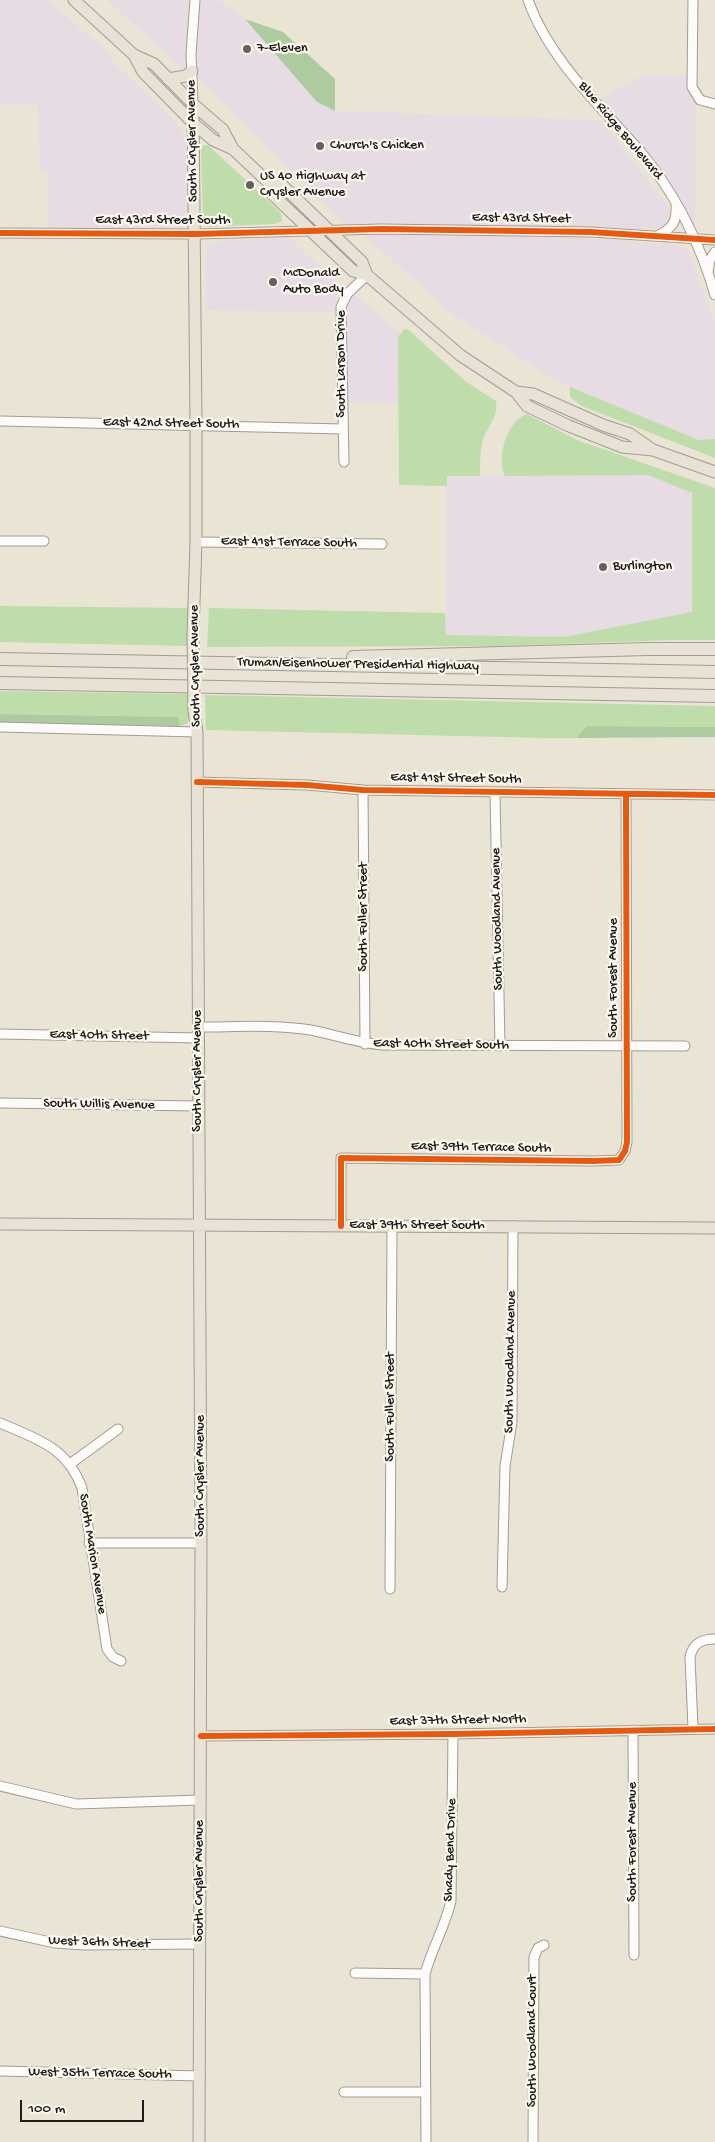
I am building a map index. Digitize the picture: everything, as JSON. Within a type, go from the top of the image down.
[{"type":"highway","points":[[234,662],[373,656],[715,649]]},
{"type":"highway","name":"Truman/Eisenhower Presidential Highway","points":[[0,659],[715,672]]},
{"type":"highway","name":"Truman/Eisenhower Presidential Highway","points":[[0,683],[715,696]]},
{"type":"main road","points":[[74,0],[134,55],[154,64],[192,104],[223,130],[234,149],[268,182],[272,194],[353,271],[367,275],[460,355],[516,392],[527,406],[568,426],[622,447],[653,450],[715,472]]},
{"type":"main road","points":[[134,55],[143,72],[193,123],[214,140],[234,149]]},
{"type":"main road","points":[[168,79],[186,76],[192,71]]},
{"type":"main road","name":"South Crysler Avenue","points":[[192,104],[196,234],[196,542],[193,633],[194,711],[197,732],[201,1543],[199,2142]]},
{"type":"main road","points":[[268,182],[283,186],[362,262],[367,275]]},
{"type":"main road","name":"East 39th Street South","points":[[0,1224],[715,1228]]},
{"type":"street","name":"South Crysler Avenue","points":[[192,104],[194,0]]},
{"type":"street","name":"Blue Ridge Boulevard","points":[[528,0],[545,36],[563,62],[640,152],[676,204],[695,239],[715,295]]},
{"type":"street","points":[[693,0],[692,87],[700,100],[715,104]]},
{"type":"street","points":[[655,236],[670,230],[674,225],[677,216],[676,204]]},
{"type":"street","name":"East 43rd Street South","points":[[0,233],[196,234],[327,229]]},
{"type":"street","name":"East 43rd Street","points":[[327,229],[519,230],[715,240]]},
{"type":"street","points":[[708,272],[710,260],[715,252]]},
{"type":"street","name":"South Larson Drive","points":[[344,462],[341,307],[347,294],[367,275]]},
{"type":"street","name":"East 42nd Street South","points":[[0,421],[196,424],[343,429]]},
{"type":"street","points":[[0,541],[44,541]]},
{"type":"street","name":"East 41st Terrace South","points":[[196,542],[382,544]]},
{"type":"street","points":[[0,727],[197,732]]},
{"type":"street","name":"East 41st Street South","points":[[197,782],[307,784],[363,790],[715,795]]},
{"type":"street","name":"South Fuller Street","points":[[363,790],[365,1044]]},
{"type":"street","name":"South Woodland Avenue","points":[[495,792],[500,1046]]},
{"type":"street","name":"South Forest Avenue","points":[[620,1160],[626,1151],[627,1142],[626,794]]},
{"type":"street","name":"East 40th Street South","points":[[198,1032],[286,1027],[312,1030],[365,1044],[685,1046]]},
{"type":"street","name":"East 40th Street","points":[[0,1034],[198,1032]]},
{"type":"street","name":"South Willis Avenue","points":[[0,1103],[198,1106]]},
{"type":"street","name":"East 39th Terrace South","points":[[341,1226],[341,1158],[620,1160]]},
{"type":"street","name":"South Fuller Street","points":[[390,1589],[392,1226]]},
{"type":"street","name":"South Woodland Avenue","points":[[502,1587],[505,1466],[512,1422],[513,1226]]},
{"type":"street","name":"South Marion Avenue","points":[[0,1423],[47,1444],[70,1464],[82,1488],[107,1648],[113,1656],[121,1661]]},
{"type":"street","points":[[70,1464],[118,1429]]},
{"type":"street","points":[[90,1543],[201,1543]]},
{"type":"street","points":[[693,1727],[690,1657],[692,1649],[696,1643],[707,1639],[715,1639]]},
{"type":"street","name":"East 37th Street North","points":[[201,1736],[453,1734],[693,1727],[715,1729]]},
{"type":"street","name":"South Forest Avenue","points":[[632,1730],[634,1955]]},
{"type":"street","name":"Shady Bend Drive","points":[[426,2142],[425,1974],[431,1954],[446,1922],[451,1901],[453,1734]]},
{"type":"street","points":[[0,1786],[76,1804],[95,1805],[200,1800]]},
{"type":"street","name":"West 36th Street","points":[[0,1930],[55,1943],[84,1945],[200,1944]]},
{"type":"street","name":"South Woodland Court","points":[[533,2142],[534,1957],[538,1948],[544,1945]]},
{"type":"street","points":[[355,1973],[425,1974]]},
{"type":"street","name":"West 35th Terrace South","points":[[0,2071],[200,2076]]},
{"type":"street","points":[[344,2092],[426,2092]]},
{"type":"shaded area","points":[[0,0],[49,0],[87,35],[99,43],[116,65],[175,121],[183,133],[186,146],[187,220],[185,226],[177,230],[48,228],[48,172],[40,171],[38,105],[0,105]]},
{"type":"shaded area","points":[[107,0],[189,0],[187,66],[185,71]]},
{"type":"shaded area","points":[[199,0],[218,0],[245,19],[335,111],[600,120],[668,206],[672,219],[667,227],[641,229],[344,224],[198,78]]},
{"type":"shaded area","points":[[642,75],[686,75],[689,90],[696,101],[695,224],[669,182],[602,98]]},
{"type":"shaded area","points":[[363,234],[578,238],[681,245],[689,252],[715,323],[715,439],[699,440],[570,387],[544,373],[451,313]]},
{"type":"shaded area","points":[[288,237],[342,287],[336,297],[335,312],[205,310],[206,248],[211,242]]},
{"type":"shaded area","points":[[352,293],[400,333],[398,337],[398,403],[346,402],[344,327],[346,305]]},
{"type":"shaded area","points":[[648,475],[693,493],[693,612],[564,637],[446,635],[447,476]]},
{"type":"green space","points":[[245,19],[283,32],[335,79],[335,111],[317,102]]},
{"type":"green space","points":[[204,145],[208,145],[281,213],[282,221],[274,224],[207,227],[203,225],[201,148]]},
{"type":"green space","points":[[404,329],[409,330],[465,381],[496,401],[495,416],[483,439],[480,457],[480,476],[447,476],[447,486],[399,485],[398,337]]},
{"type":"green space","points":[[570,387],[699,440],[715,439],[715,458],[582,406],[570,397]]},
{"type":"green space","points":[[527,414],[577,440],[715,488],[715,640],[497,646],[207,647],[209,608],[445,613],[446,635],[564,637],[692,612],[692,493],[648,475],[505,476],[502,460],[505,440],[514,424]]},
{"type":"green space","points":[[0,606],[190,608],[188,646],[0,642]]},
{"type":"green space","points":[[0,691],[189,694],[188,722],[180,726],[177,717],[0,714]]},
{"type":"green space","points":[[205,695],[715,706],[715,727],[587,726],[576,738],[206,730]]},
{"type":"green space","points":[[0,714],[178,717],[180,726],[0,723]]},
{"type":"green space","points":[[587,726],[715,727],[715,737],[576,738]]},
{"type":"cycle path","points":[[0,233],[196,234],[381,229],[591,232],[715,240]]},
{"type":"cycle path","points":[[197,782],[307,785],[363,790],[715,795]]},
{"type":"cycle path","points":[[341,1226],[341,1158],[593,1161],[619,1160],[625,1151],[627,1142],[626,794]]},
{"type":"cycle path","points":[[201,1736],[715,1729]]},
{"type":"place","name":"7-Eleven","points":[[247,49]]},
{"type":"place","name":"Church's Chicken","points":[[320,146]]},
{"type":"place","name":"US 40 Highway at Crysler Avenue","points":[[250,185]]},
{"type":"place","name":"McDonald Auto Body","points":[[273,282]]},
{"type":"place","name":"Burlington","points":[[603,567]]}]
